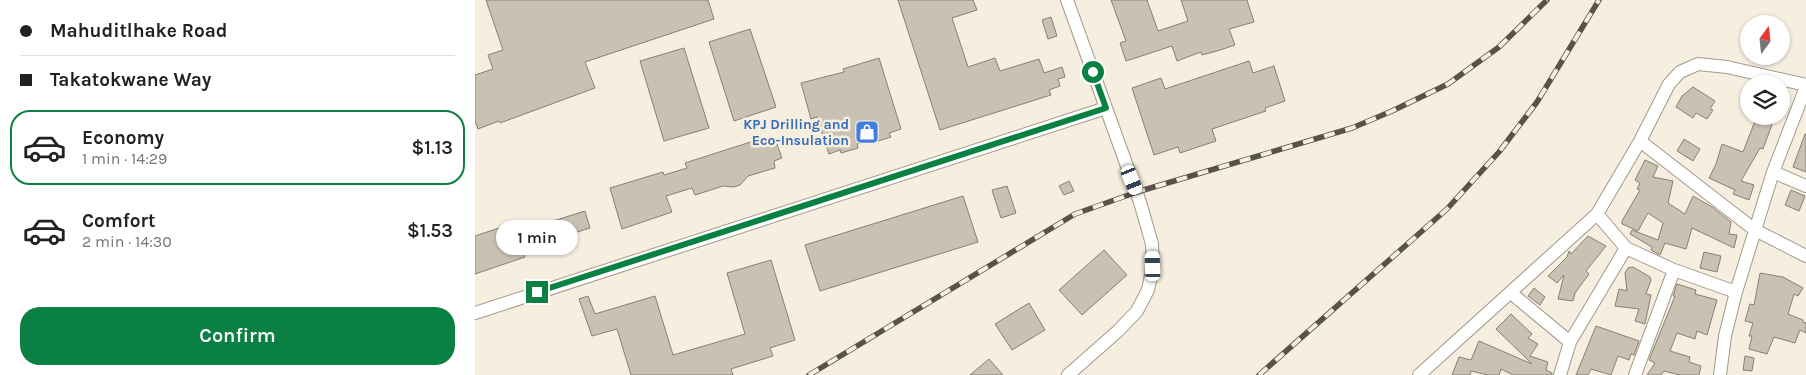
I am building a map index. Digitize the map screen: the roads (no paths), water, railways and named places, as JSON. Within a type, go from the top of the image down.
[{"type":"street","points":[[1067,0],[1140,202],[1152,244],[1153,266],[1148,290],[1137,311],[1118,331],[1068,375]]},
{"type":"street","points":[[1422,374],[1597,214],[1641,140],[1669,84],[1680,72],[1698,64],[1727,67],[1806,86],[1773,172],[1736,292],[1725,336],[1720,375]]},
{"type":"street","points":[[475,313],[1106,108]]},
{"type":"street","points":[[1641,140],[1755,230],[1806,256]]},
{"type":"street","points":[[1773,172],[1806,186]]},
{"type":"street","points":[[1597,214],[1626,248],[1674,270],[1736,292]]},
{"type":"street","points":[[1560,375],[1570,342],[1626,248]]},
{"type":"street","points":[[1635,375],[1674,270]]},
{"type":"street","points":[[1511,293],[1570,342]]},
{"type":"railway","points":[[809,375],[1075,214],[1137,192],[1352,128],[1448,84],[1499,47],[1547,0]]},
{"type":"railway","points":[[1259,375],[1447,209],[1499,152],[1537,102],[1599,0]]},
{"type":"place","name":"KPJ Drilling and Eco-Insulation","points":[[867,132]]}]
